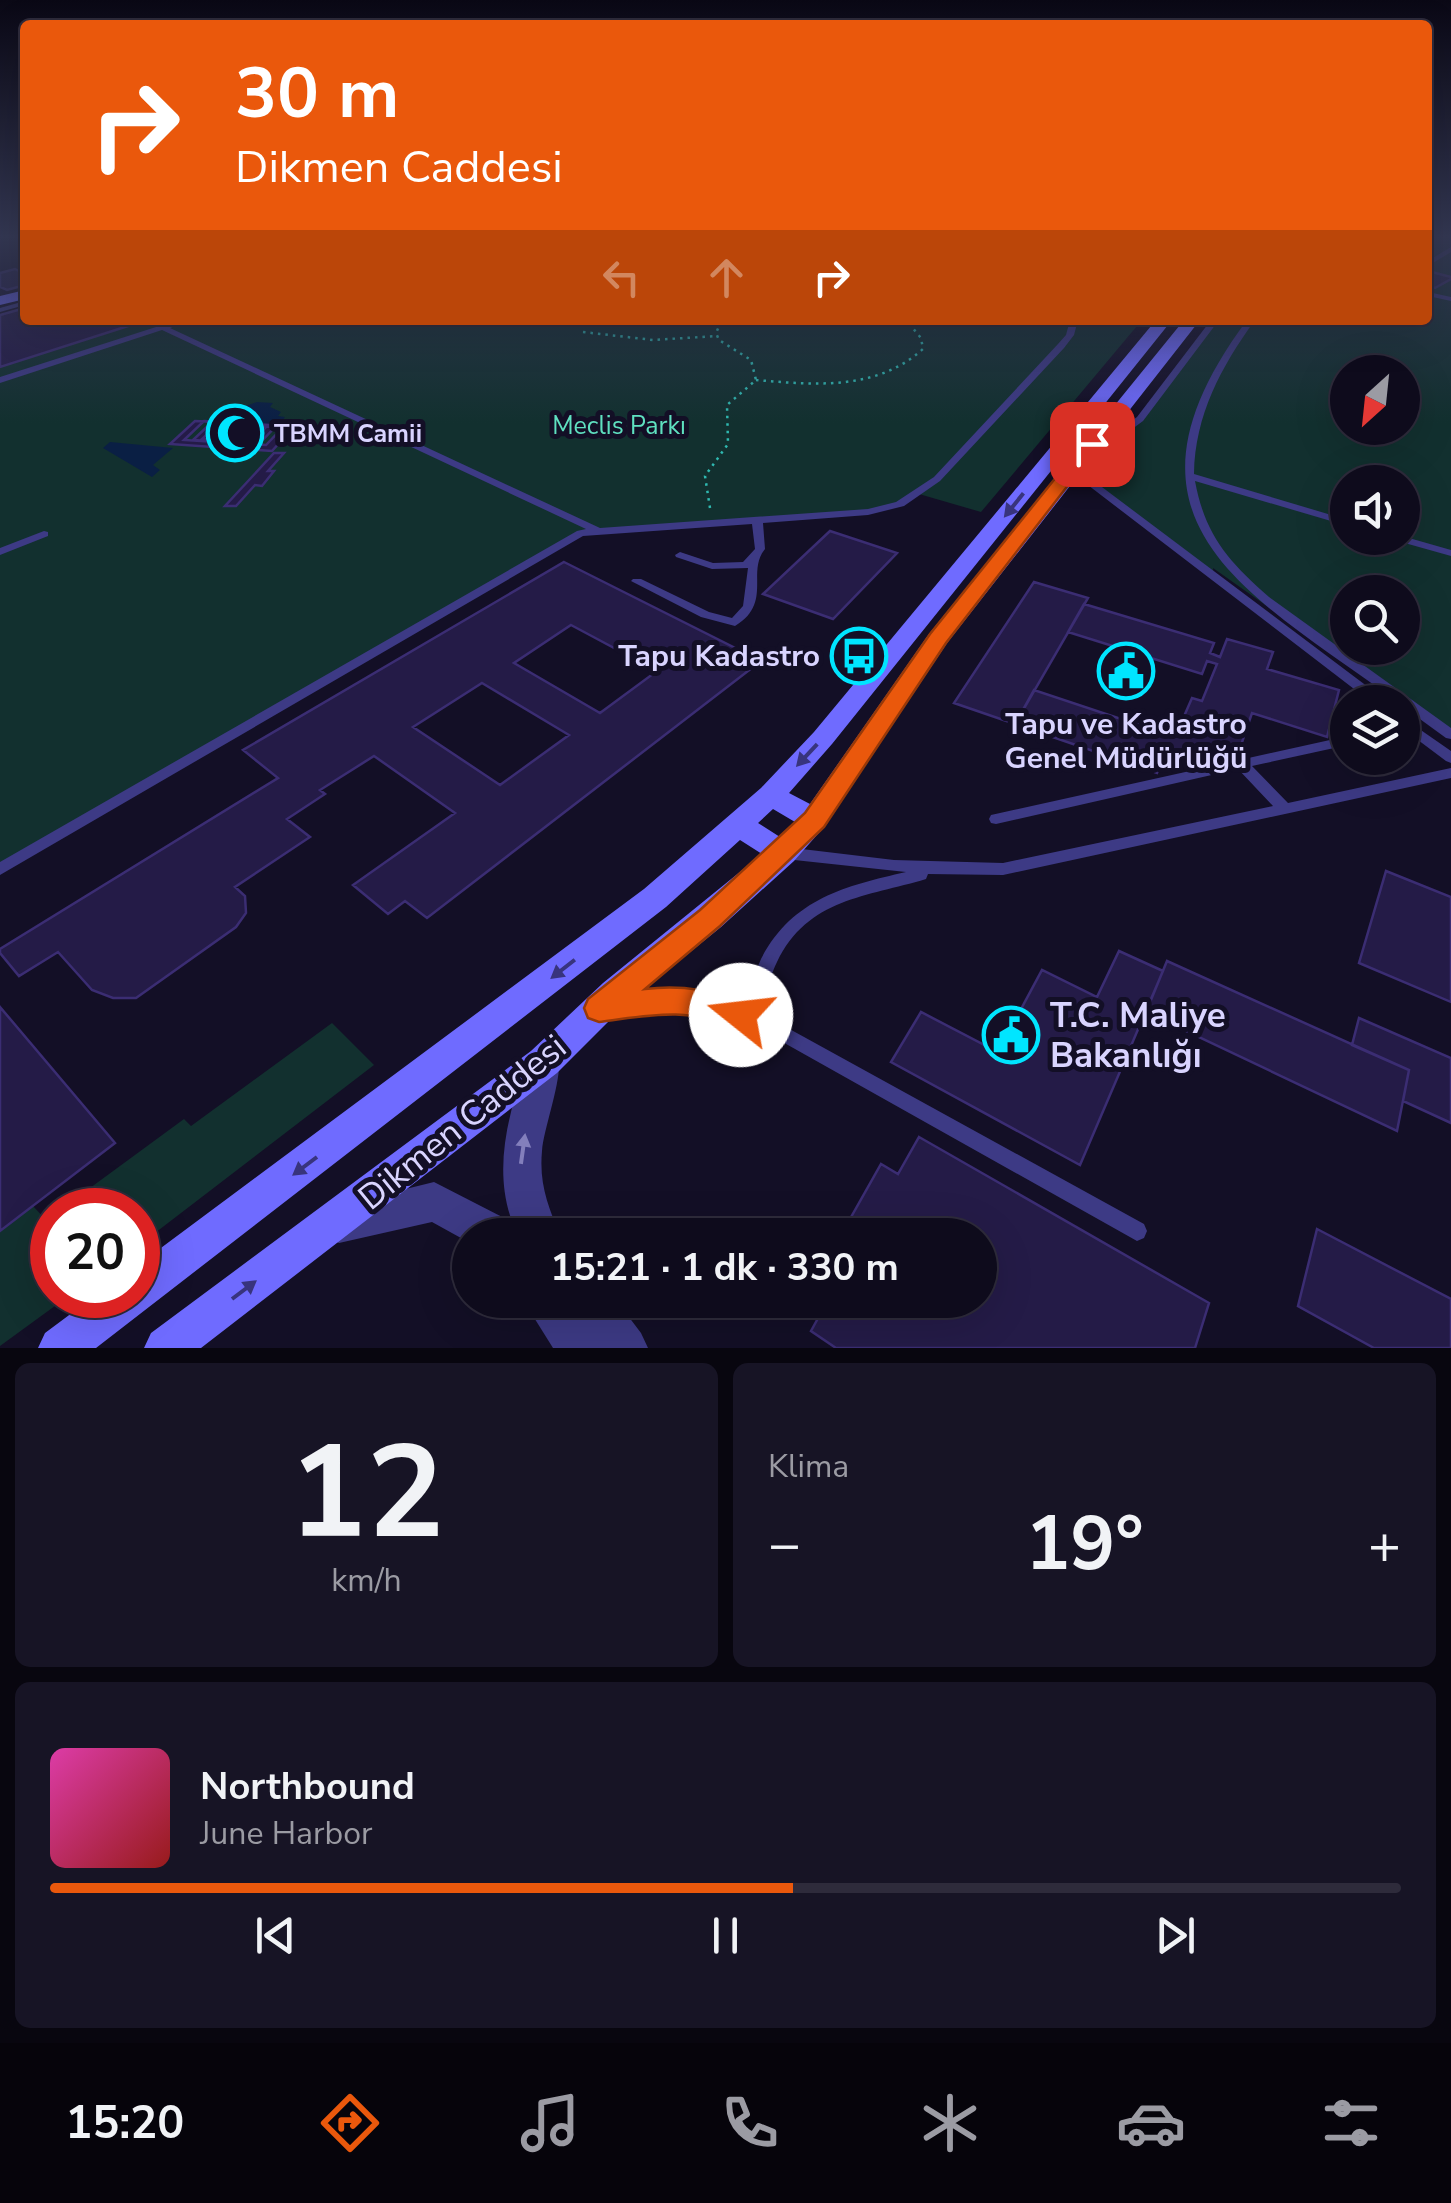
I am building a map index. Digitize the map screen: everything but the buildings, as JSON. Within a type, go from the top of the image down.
[{"type":"main road","name":"Dikmen Caddesi","points":[[160,1273],[655,898],[771,795],[824,738],[1160,325]]},
{"type":"main road","name":"Dikmen Caddesi","points":[[166,1348],[544,1062],[599,1008],[783,853],[814,820],[938,639],[1188,325]]},
{"type":"main road","points":[[771,795],[814,820]]},
{"type":"main road","points":[[738,824],[783,853]]},
{"type":"main road","points":[[60,1348],[100,1318]]},
{"type":"street","points":[[530,1218],[521,1167],[530,1102],[544,1062]]},
{"type":"street","points":[[334,1224],[434,1202],[464,1218]]},
{"type":"street","points":[[558,1318],[580,1348]]},
{"type":"street","points":[[603,1318],[626,1348]]},
{"type":"lane","points":[[157,325],[596,530]]},
{"type":"lane","points":[[0,380],[173,325]]},
{"type":"lane","points":[[0,870],[568,539],[596,530],[868,512],[900,504],[919,494],[1061,346],[1073,325]]},
{"type":"lane","points":[[1211,325],[1140,419],[1072,469],[1356,685]]},
{"type":"lane","points":[[1247,325],[1235,340],[1194,419],[1190,501],[1200,524],[1214,547],[1252,590],[1451,735]]},
{"type":"lane","points":[[1189,476],[1330,518]]},
{"type":"lane","points":[[637,581],[704,616],[735,622],[749,607],[755,558],[762,540],[758,520]]},
{"type":"lane","points":[[0,552],[44,534]]},
{"type":"lane","points":[[1420,544],[1451,553]]},
{"type":"lane","points":[[680,555],[727,568],[746,566],[755,558]]},
{"type":"lane","points":[[1420,739],[1450,770]]},
{"type":"lane","points":[[996,819],[1330,744]]},
{"type":"lane","points":[[1241,764],[1285,810]]},
{"type":"lane","points":[[783,853],[875,867],[1004,869],[1285,810],[1450,770]]},
{"type":"lane","points":[[769,1026],[758,1002],[762,973],[777,946],[797,923],[825,902],[852,892],[941,871]]},
{"type":"lane","points":[[599,1008],[674,998],[713,1004],[769,1026],[1137,1231]]},
{"type":"path","points":[[717,336],[720,325]]},
{"type":"path","points":[[714,522],[705,476],[724,458],[732,431],[727,405],[756,380],[850,381],[898,369],[923,350],[921,338],[910,325]]},
{"type":"path","points":[[583,332],[653,340],[717,336],[751,360],[756,380]]},
{"type":"green space","points":[[1432,298],[1451,298],[1451,736],[1420,714],[1420,685],[1379,685],[1350,665],[1420,665],[1420,575],[1330,575],[1330,651],[1213,568],[1214,577],[1072,469],[1140,419],[1211,325],[1432,325]]},
{"type":"green space","name":"Meclis Parkı","points":[[130,325],[1138,325],[981,512],[919,494],[900,504],[868,512],[581,533],[0,869],[0,367]]},
{"type":"green space","points":[[332,1023],[374,1065],[160,1229],[160,1188],[90,1188],[184,1119],[191,1126]]},
{"type":"green space","points":[[30,1208],[30,1318],[38,1318],[0,1346],[0,1231]]},
{"type":"water","points":[[257,402],[273,403],[270,407],[281,412],[278,416],[288,422],[284,426],[204,421]]},
{"type":"water","points":[[110,442],[173,448],[153,465],[160,470],[152,477],[103,448]]},
{"type":"place","name":"TBMM Camii","points":[[235,433]]},
{"type":"place","name":"Tapu Kadastro","points":[[859,656]]},
{"type":"place","name":"Tapu ve Kadastro Genel Müdürlüğü","points":[[1126,671]]},
{"type":"place","name":"T.C. Maliye Bakanlığı","points":[[1011,1035]]},
{"type":"route","points":[[741,1015],[713,1004],[674,998],[599,1008],[710,918],[814,820],[938,639],[1092,444]]}]
